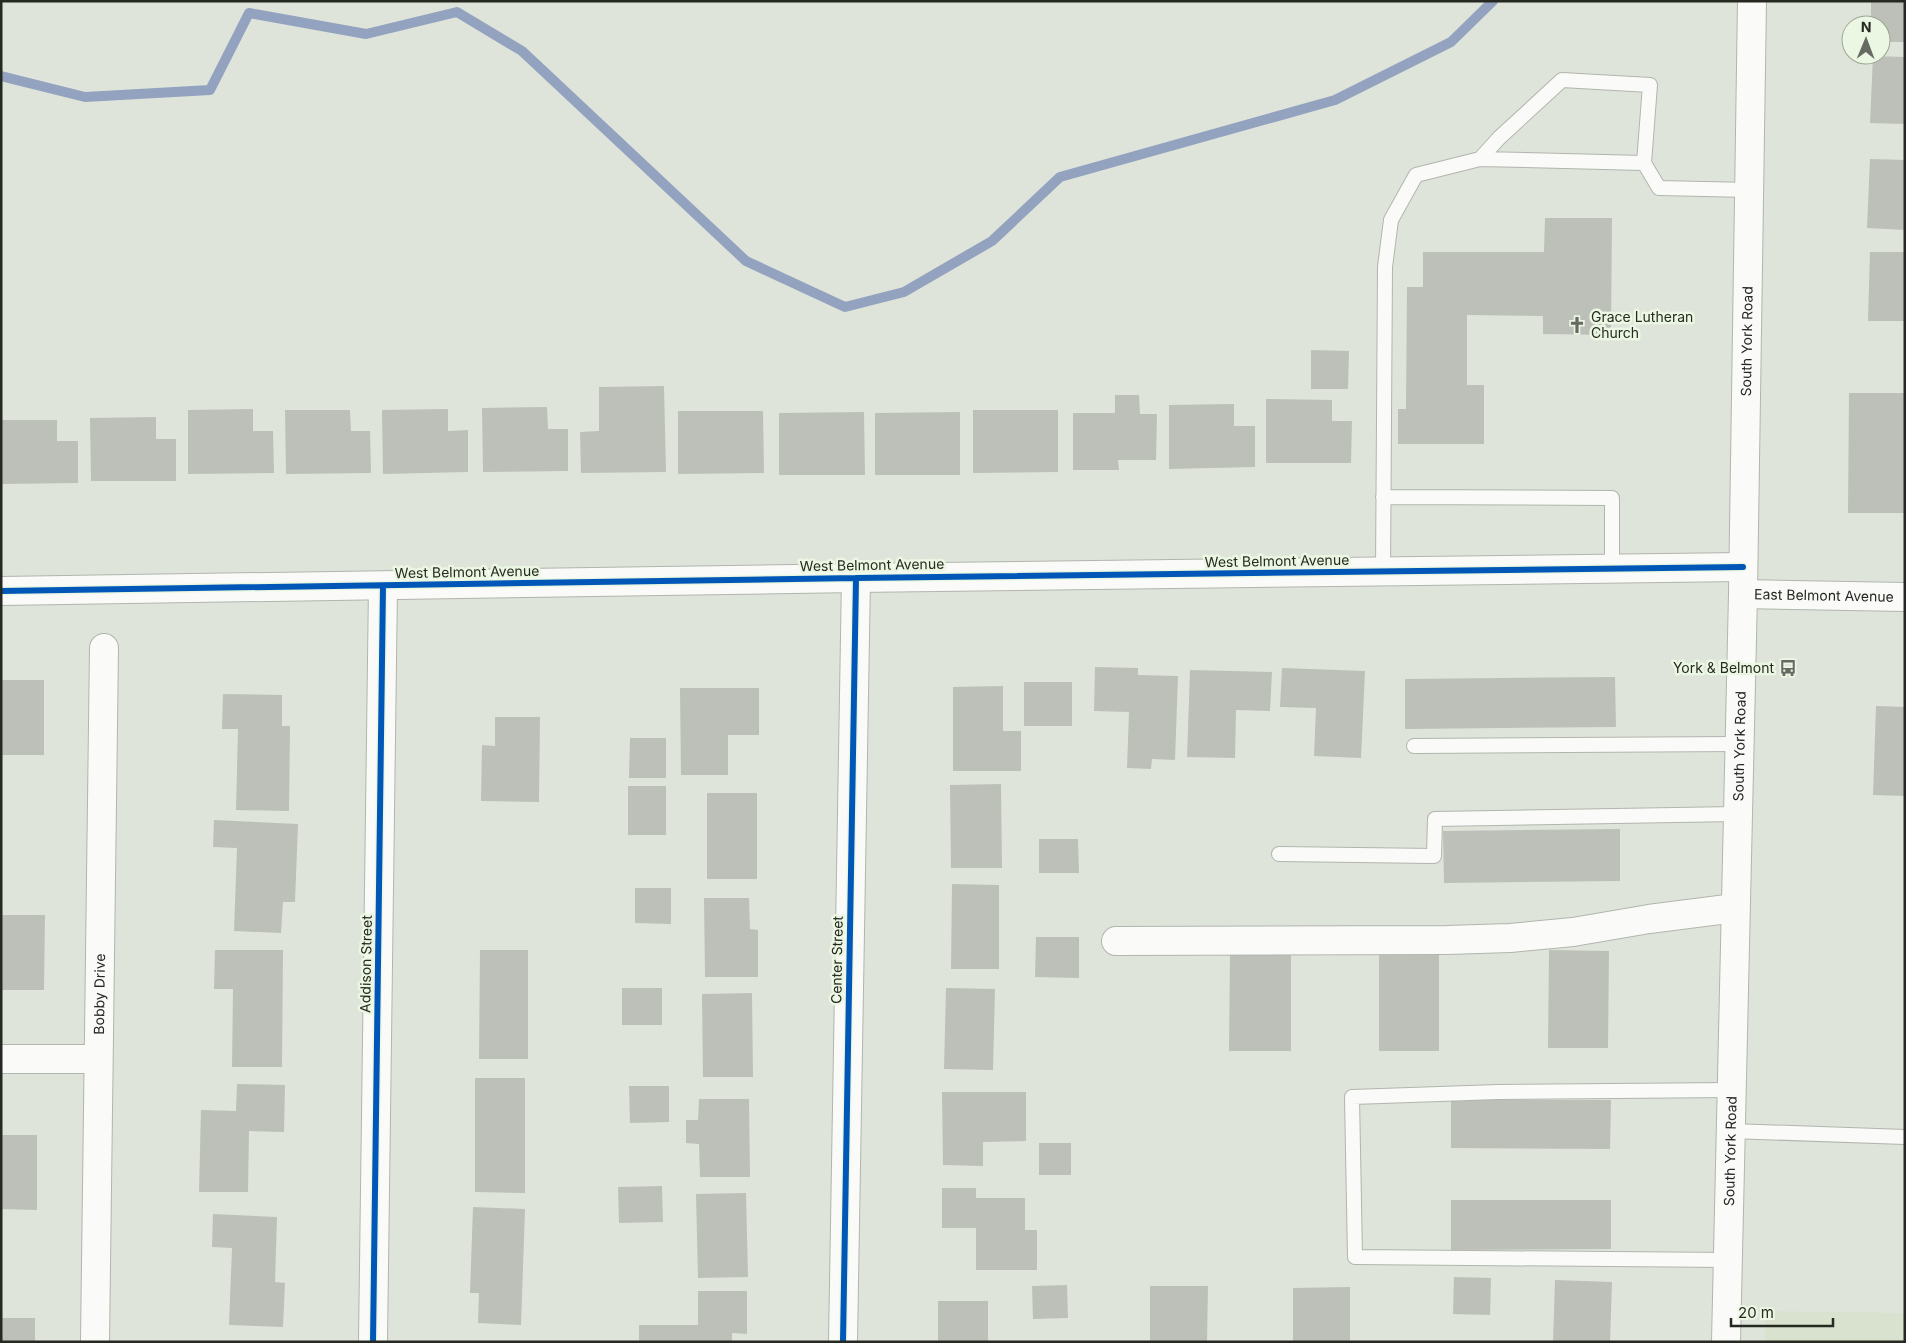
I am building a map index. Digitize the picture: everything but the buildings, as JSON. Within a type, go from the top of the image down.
[{"type":"street","name":"South York Road","points":[[1726,1342],[1743,580],[1752,1]]},
{"type":"street","name":"West Belmont Avenue","points":[[1,592],[856,578],[1612,569],[1743,580]]},
{"type":"street","name":"Center Street","points":[[843,1342],[856,578]]},
{"type":"street","name":"East Belmont Avenue","points":[[1743,580],[1905,597]]},
{"type":"street","name":"Addison Street","points":[[374,1342],[383,586]]},
{"type":"street","name":"Bobby Drive","points":[[95,1342],[104,648]]},
{"type":"street","points":[[1116,942],[1510,938],[1573,932],[1648,918],[1735,908]]},
{"type":"street","points":[[1,1059],[98,1059]]},
{"type":"lane","points":[[1480,159],[1499,138],[1562,80],[1650,85],[1644,163],[1659,188],[1749,190]]},
{"type":"lane","points":[[1383,572],[1385,268],[1391,220],[1416,175],[1480,159],[1644,163]]},
{"type":"lane","points":[[1383,497],[1612,498],[1612,569]]},
{"type":"lane","points":[[1414,746],[1739,744]]},
{"type":"lane","points":[[1279,854],[1434,856],[1435,819],[1737,814]]},
{"type":"lane","points":[[1728,1260],[1355,1257],[1352,1097],[1498,1092],[1731,1090]]},
{"type":"lane","points":[[1731,1131],[1905,1137]]},
{"type":"shaded area","points":[[1766,1311],[1905,1313],[1905,1342],[1765,1342]]},
{"type":"waterway","points":[[1,76],[85,97],[210,90],[249,13],[366,34],[457,12],[522,51],[746,261],[845,307],[904,292],[992,241],[1060,177],[1335,100],[1451,42],[1493,1]]},
{"type":"cycle path","points":[[1,591],[1743,567]]},
{"type":"cycle path","points":[[843,1342],[856,578]]},
{"type":"cycle path","points":[[373,1342],[383,586]]},
{"type":"place","name":"Grace Lutheran Church","points":[[1577,325]]},
{"type":"place","name":"York & Belmont","points":[[1788,668]]}]
